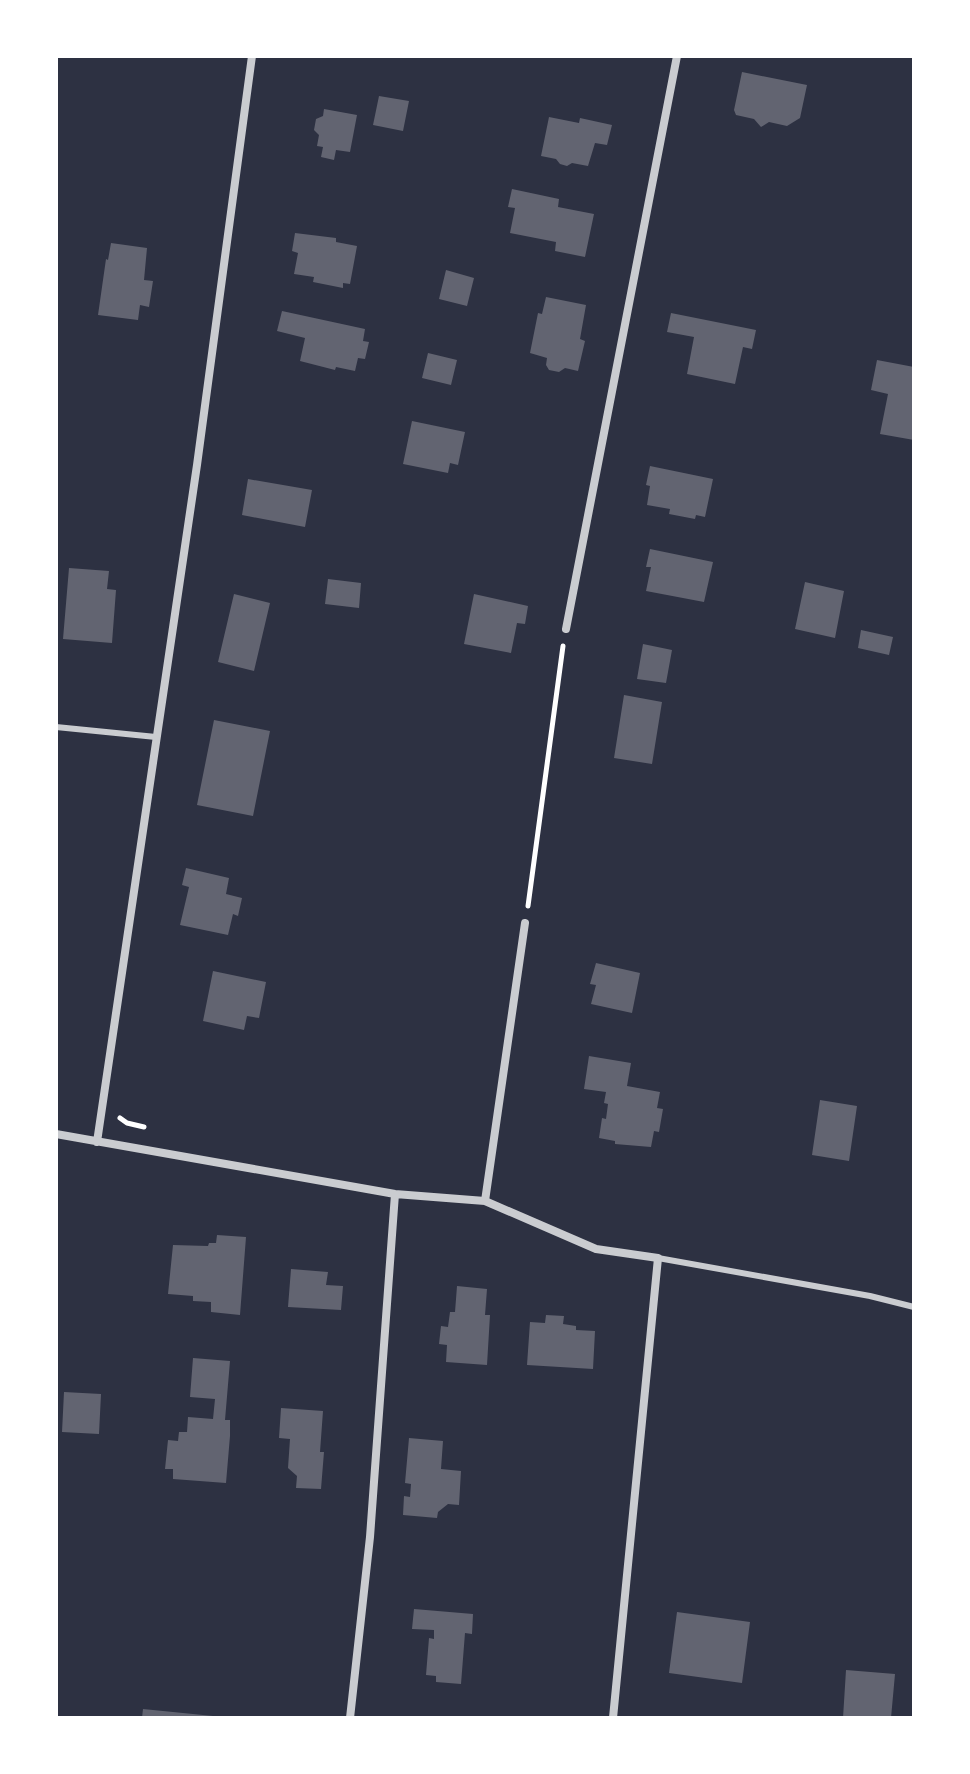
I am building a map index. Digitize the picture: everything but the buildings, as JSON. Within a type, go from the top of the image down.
[{"type":"street","points":[[97,1142],[229,236],[252,56]]},
{"type":"street","points":[[566,629],[677,56]]},
{"type":"street","points":[[485,1201],[525,923]]},
{"type":"street","points":[[56,1134],[395,1194],[485,1201],[596,1249],[658,1258],[613,1718]]},
{"type":"street","points":[[350,1718],[370,1537],[395,1194]]},
{"type":"lane","points":[[56,727],[156,737]]},
{"type":"lane","points":[[658,1258],[870,1296],[914,1307]]},
{"type":"path","points":[[525,923],[566,629]]}]
